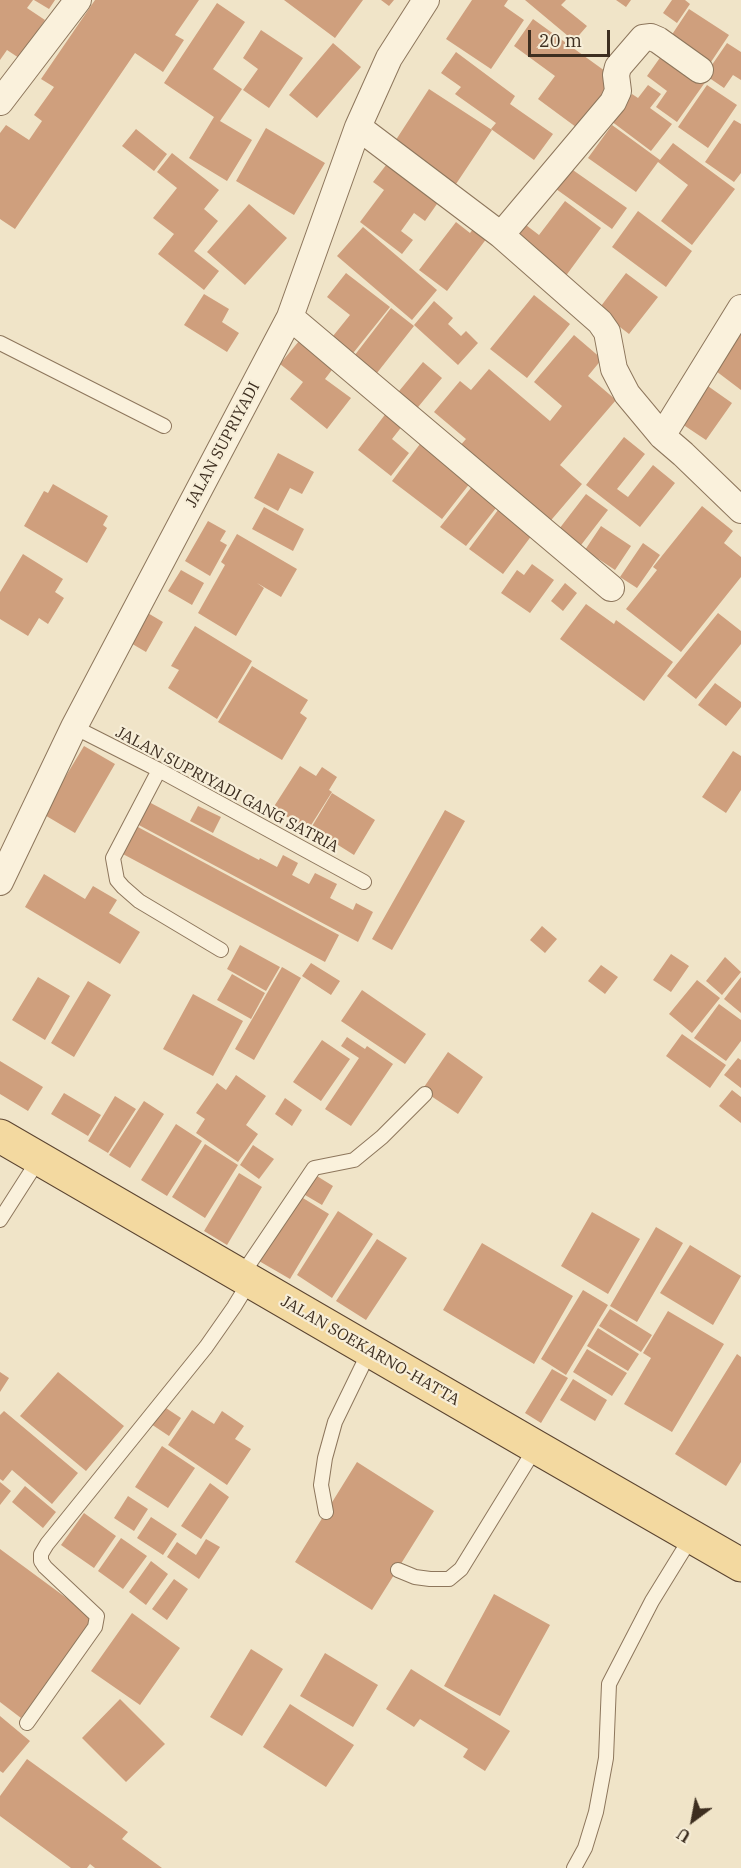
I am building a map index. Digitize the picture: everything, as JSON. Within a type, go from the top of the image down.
[{"type":"main road","name":"JALAN SOEKARNO-HATTA","points":[[0,1136],[363,1363],[530,1456],[692,1536],[741,1565]]},
{"type":"street","points":[[0,102],[78,0]]},
{"type":"street","name":"JALAN SUPRIYADI","points":[[0,882],[74,727],[290,317],[358,127],[389,58],[426,0]]},
{"type":"street","points":[[501,235],[613,102],[618,91],[616,75],[618,67],[644,38],[651,37],[658,40],[699,70]]},
{"type":"street","points":[[358,127],[501,235],[600,322],[607,332],[614,369],[627,394],[662,436],[741,510]]},
{"type":"street","points":[[662,436],[741,308]]},
{"type":"street","points":[[290,317],[611,588]]},
{"type":"lane","points":[[0,343],[164,426]]},
{"type":"lane","name":"JALAN SUPRIYADI GANG SATRIA","points":[[74,727],[159,770],[364,882]]},
{"type":"lane","points":[[159,770],[113,858],[117,880],[139,901],[221,950]]},
{"type":"lane","points":[[27,1723],[95,1627],[97,1616],[45,1567],[41,1561],[41,1554],[47,1544],[206,1347],[314,1168],[354,1160],[382,1137],[425,1094]]},
{"type":"lane","points":[[0,1220],[39,1159]]},
{"type":"lane","points":[[326,1512],[321,1485],[325,1458],[334,1422],[363,1363]]},
{"type":"lane","points":[[398,1570],[415,1577],[449,1579],[460,1569],[530,1456]]},
{"type":"lane","points":[[574,1868],[585,1848],[598,1801],[606,1758],[609,1684],[651,1601],[692,1536]]},
{"type":"building","points":[[0,0],[33,0],[27,8],[45,20],[19,58],[7,50],[0,60]]},
{"type":"building","points":[[34,0],[55,0],[49,9]]},
{"type":"building","points":[[95,0],[199,0],[175,35],[184,40],[163,72],[135,53],[15,229],[0,219],[0,133],[6,125],[29,140],[42,121],[34,115],[54,87],[41,79]]},
{"type":"building","points":[[284,0],[363,0],[335,38]]},
{"type":"building","points":[[381,0],[394,0],[389,6]]},
{"type":"building","points":[[472,0],[508,0],[504,6],[524,20],[491,69],[446,39]]},
{"type":"building","points":[[525,0],[566,0],[561,5],[587,26],[574,41]]},
{"type":"building","points":[[616,0],[631,0],[626,7]]},
{"type":"building","points":[[672,0],[685,0],[690,4],[677,23],[663,13]]},
{"type":"building","points":[[217,3],[245,22],[213,69],[242,89],[220,121],[252,140],[227,181],[189,158],[214,117],[164,83]]},
{"type":"building","points":[[689,9],[729,35],[707,68],[667,42]]},
{"type":"building","points":[[533,19],[616,79],[580,130],[538,99],[555,76],[514,46]]},
{"type":"building","points":[[261,30],[303,58],[269,108],[243,90],[258,69],[243,58]]},
{"type":"building","points":[[333,43],[361,67],[317,118],[289,95]]},
{"type":"building","points":[[727,43],[741,52],[741,80],[733,75],[724,88],[705,75]]},
{"type":"building","points":[[456,52],[515,96],[510,104],[553,134],[534,160],[491,129],[496,123],[455,94],[461,87],[441,73]]},
{"type":"building","points":[[664,52],[706,81],[677,122],[656,107],[667,91],[647,76]]},
{"type":"building","points":[[648,85],[661,94],[650,108],[672,124],[651,151],[611,121],[632,94],[638,98]]},
{"type":"building","points":[[707,85],[737,105],[708,148],[678,127]]},
{"type":"building","points":[[429,89],[492,130],[452,190],[390,149]]},
{"type":"building","points":[[734,120],[741,124],[741,173],[734,182],[705,162]]},
{"type":"building","points":[[612,125],[660,160],[673,143],[735,189],[692,245],[661,221],[688,185],[658,162],[636,192],[588,158]]},
{"type":"building","points":[[266,128],[325,163],[294,215],[236,181]]},
{"type":"building","points":[[136,129],[167,154],[154,171],[122,146]]},
{"type":"building","points":[[172,153],[219,190],[204,209],[218,221],[194,251],[219,271],[204,290],[158,254],[174,234],[153,218],[177,188],[157,172]]},
{"type":"building","points":[[393,156],[444,194],[425,221],[414,213],[401,231],[413,240],[402,254],[360,222],[384,190],[373,182]]},
{"type":"building","points":[[570,168],[627,208],[612,229],[556,189]]},
{"type":"building","points":[[565,201],[601,228],[565,277],[511,237],[522,222],[539,235]]},
{"type":"building","points":[[249,204],[287,238],[245,285],[207,252]]},
{"type":"building","points":[[638,211],[692,251],[666,287],[612,247]]},
{"type":"building","points":[[456,222],[470,233],[477,224],[490,234],[447,291],[419,270]]},
{"type":"building","points":[[363,227],[437,290],[412,320],[337,256]]},
{"type":"building","points":[[346,273],[390,307],[350,357],[329,341],[350,315],[327,297]]},
{"type":"building","points":[[626,273],[658,297],[629,334],[598,310]]},
{"type":"building","points":[[204,294],[229,309],[222,322],[239,333],[227,352],[184,325]]},
{"type":"building","points":[[534,295],[570,324],[527,378],[490,349]]},
{"type":"building","points":[[434,301],[453,318],[448,324],[461,336],[466,331],[478,343],[458,365],[414,325]]},
{"type":"building","points":[[391,308],[414,326],[373,378],[351,360]]},
{"type":"building","points":[[741,329],[741,390],[712,368]]},
{"type":"building","points":[[304,335],[338,362],[325,379],[351,398],[327,429],[290,399],[303,382],[280,364]]},
{"type":"building","points":[[574,335],[602,359],[588,376],[616,400],[560,465],[582,484],[547,525],[457,449],[466,439],[434,412],[460,381],[471,390],[489,369],[550,421],[562,406],[534,382]]},
{"type":"building","points":[[423,362],[442,378],[414,412],[395,396]]},
{"type":"building","points":[[705,384],[732,403],[706,440],[679,422]]},
{"type":"building","points":[[387,412],[403,425],[392,439],[409,453],[391,476],[358,450]]},
{"type":"building","points":[[624,437],[645,454],[617,489],[628,497],[653,465],[675,483],[640,527],[586,485]]},
{"type":"building","points":[[423,440],[474,478],[442,519],[392,481]]},
{"type":"building","points":[[278,453],[314,472],[302,494],[290,488],[278,511],[254,498]]},
{"type":"building","points":[[53,484],[108,516],[103,525],[107,528],[87,563],[24,526],[44,491],[48,493]]},
{"type":"building","points":[[474,484],[500,503],[466,546],[440,527]]},
{"type":"building","points":[[586,494],[608,510],[578,549],[556,533]]},
{"type":"building","points":[[702,506],[733,531],[724,543],[741,557],[741,577],[681,652],[626,609],[657,570],[653,567]]},
{"type":"building","points":[[264,507],[304,529],[293,551],[252,529]]},
{"type":"building","points":[[498,510],[532,535],[503,574],[469,549]]},
{"type":"building","points":[[208,521],[226,531],[220,541],[227,545],[210,576],[185,561]]},
{"type":"building","points":[[601,526],[631,546],[615,570],[585,550]]},
{"type":"building","points":[[237,534],[297,569],[281,597],[257,583],[264,588],[236,636],[198,613],[225,565],[221,562]]},
{"type":"building","points":[[643,543],[660,555],[637,588],[620,577]]},
{"type":"building","points":[[23,554],[63,579],[55,592],[64,598],[48,624],[39,618],[28,636],[0,619],[0,592]]},
{"type":"building","points":[[532,564],[554,580],[530,613],[501,593],[517,570],[524,575]]},
{"type":"building","points":[[181,570],[204,583],[192,605],[168,591]]},
{"type":"building","points":[[565,583],[577,593],[563,611],[551,601]]},
{"type":"building","points":[[586,604],[614,624],[616,620],[673,662],[644,701],[560,639]]},
{"type":"building","points":[[146,612],[163,622],[146,652],[129,642]]},
{"type":"building","points":[[718,613],[741,631],[741,644],[696,699],[667,676]]},
{"type":"building","points":[[195,626],[252,661],[217,719],[168,688],[179,670],[171,666]]},
{"type":"building","points":[[252,666],[308,700],[300,713],[307,718],[282,760],[218,722]]},
{"type":"building","points":[[715,683],[741,702],[741,707],[726,726],[698,705]]},
{"type":"building","points":[[84,746],[115,764],[75,833],[43,814]]},
{"type":"building","points":[[733,751],[741,756],[741,790],[726,813],[702,797]]},
{"type":"building","points":[[300,766],[316,776],[322,767],[337,777],[329,790],[332,792],[308,830],[273,808]]},
{"type":"building","points":[[332,793],[375,820],[354,855],[311,828]]},
{"type":"building","points":[[147,801],[259,860],[260,858],[277,867],[283,855],[298,863],[292,875],[309,884],[315,873],[337,884],[330,898],[353,910],[356,903],[373,912],[358,942],[135,823]]},
{"type":"building","points":[[198,806],[221,817],[213,833],[190,821]]},
{"type":"building","points":[[445,810],[465,821],[392,950],[372,939]]},
{"type":"building","points":[[136,826],[339,935],[325,962],[121,853]]},
{"type":"building","points":[[44,874],[85,899],[93,886],[117,900],[109,913],[140,932],[120,964],[25,907]]},
{"type":"building","points":[[542,926],[557,939],[545,953],[530,940]]},
{"type":"building","points":[[240,945],[280,967],[266,991],[227,969]]},
{"type":"building","points":[[671,954],[689,966],[671,992],[653,980]]},
{"type":"building","points":[[725,957],[741,972],[722,995],[706,981]]},
{"type":"building","points":[[311,963],[340,981],[331,995],[302,976]]},
{"type":"building","points":[[601,965],[618,977],[605,994],[588,981]]},
{"type":"building","points":[[282,967],[301,978],[254,1060],[235,1049]]},
{"type":"building","points":[[232,974],[265,993],[251,1019],[217,1000]]},
{"type":"building","points":[[38,977],[70,996],[45,1040],[12,1020]]},
{"type":"building","points":[[741,977],[741,1013],[724,999]]},
{"type":"building","points":[[697,980],[720,998],[692,1033],[669,1014]]},
{"type":"building","points":[[88,981],[111,995],[74,1057],[51,1043]]},
{"type":"building","points":[[362,990],[426,1034],[405,1064],[341,1021]]},
{"type":"building","points":[[193,994],[243,1021],[213,1076],[163,1049]]},
{"type":"building","points":[[719,1004],[741,1020],[741,1041],[726,1061],[694,1038]]},
{"type":"building","points":[[682,1034],[726,1065],[710,1088],[666,1056]]},
{"type":"building","points":[[347,1037],[365,1049],[367,1046],[393,1064],[351,1126],[325,1109],[359,1058],[341,1046]]},
{"type":"building","points":[[322,1040],[350,1059],[321,1101],[293,1082]]},
{"type":"building","points":[[448,1052],[483,1077],[458,1114],[422,1090]]},
{"type":"building","points":[[738,1058],[741,1060],[741,1088],[724,1075]]},
{"type":"building","points":[[0,1061],[43,1087],[28,1111],[0,1094]]},
{"type":"building","points":[[236,1075],[266,1096],[246,1125],[258,1134],[238,1162],[196,1133],[205,1119],[196,1113],[217,1083],[226,1090]]},
{"type":"building","points":[[732,1090],[741,1097],[741,1123],[719,1106]]},
{"type":"building","points":[[64,1093],[101,1115],[88,1136],[51,1114]]},
{"type":"building","points":[[115,1096],[136,1109],[108,1153],[88,1141]]},
{"type":"building","points":[[285,1098],[302,1110],[292,1126],[275,1114]]},
{"type":"building","points":[[144,1101],[164,1114],[130,1168],[109,1155]]},
{"type":"building","points":[[176,1124],[202,1141],[167,1196],[141,1180]]},
{"type":"building","points":[[205,1144],[238,1165],[205,1218],[172,1197]]},
{"type":"building","points":[[253,1145],[274,1159],[259,1179],[240,1165]]},
{"type":"building","points":[[239,1173],[262,1187],[227,1245],[204,1231]]},
{"type":"building","points":[[312,1173],[333,1186],[322,1205],[300,1192]]},
{"type":"building","points":[[298,1195],[329,1214],[290,1279],[259,1261]]},
{"type":"building","points":[[338,1211],[373,1234],[332,1298],[297,1275]]},
{"type":"building","points":[[592,1212],[640,1239],[608,1294],[561,1266]]},
{"type":"building","points":[[656,1227],[683,1243],[637,1322],[610,1306]]},
{"type":"building","points":[[377,1239],[407,1258],[366,1320],[336,1301]]},
{"type":"building","points":[[482,1243],[573,1296],[534,1364],[443,1310]]},
{"type":"building","points":[[690,1245],[741,1276],[713,1325],[660,1293]]},
{"type":"building","points":[[583,1290],[608,1305],[566,1375],[541,1359]]},
{"type":"building","points":[[610,1309],[652,1335],[641,1352],[599,1326]]},
{"type":"building","points":[[668,1311],[724,1344],[672,1432],[624,1404],[651,1358],[643,1353]]},
{"type":"building","points":[[598,1328],[639,1354],[628,1371],[587,1346]]},
{"type":"building","points":[[587,1349],[627,1373],[612,1396],[573,1372]]},
{"type":"building","points":[[737,1354],[741,1357],[741,1462],[726,1486],[675,1454]]},
{"type":"building","points":[[552,1369],[568,1378],[541,1423],[525,1413]]},
{"type":"building","points":[[0,1372],[9,1378],[0,1392]]},
{"type":"building","points":[[58,1372],[124,1426],[86,1471],[20,1416]]},
{"type":"building","points":[[573,1379],[607,1400],[595,1421],[560,1400]]},
{"type":"building","points":[[163,1406],[181,1418],[169,1436],[151,1424]]},
{"type":"building","points":[[192,1410],[214,1424],[222,1411],[244,1426],[235,1439],[251,1449],[227,1485],[168,1445]]},
{"type":"building","points":[[4,1411],[78,1473],[52,1504],[12,1470],[3,1481],[0,1479],[0,1415]]},
{"type":"building","points":[[162,1446],[195,1468],[168,1508],[135,1487]]},
{"type":"building","points":[[357,1462],[434,1511],[372,1610],[295,1562]]},
{"type":"building","points":[[0,1482],[11,1491],[0,1505]]},
{"type":"building","points":[[210,1483],[229,1497],[201,1539],[181,1526]]},
{"type":"building","points":[[25,1486],[56,1512],[43,1528],[12,1502]]},
{"type":"building","points":[[128,1496],[148,1509],[134,1531],[114,1518]]},
{"type":"building","points":[[84,1513],[116,1536],[94,1568],[61,1545]]},
{"type":"building","points":[[151,1517],[177,1534],[163,1555],[137,1538]]},
{"type":"building","points":[[121,1538],[147,1556],[123,1589],[98,1571]]},
{"type":"building","points":[[206,1539],[220,1547],[199,1579],[167,1557],[177,1542],[196,1555]]},
{"type":"building","points":[[0,1549],[95,1619],[21,1718],[0,1702]]},
{"type":"building","points":[[151,1561],[168,1574],[146,1605],[129,1592]]},
{"type":"building","points":[[174,1579],[188,1589],[167,1620],[152,1609]]},
{"type":"building","points":[[494,1594],[550,1625],[500,1716],[444,1686]]},
{"type":"building","points":[[132,1613],[180,1648],[140,1705],[91,1671]]},
{"type":"building","points":[[251,1649],[283,1669],[242,1736],[210,1717]]},
{"type":"building","points":[[325,1653],[378,1685],[353,1727],[300,1696]]},
{"type":"building","points":[[411,1669],[510,1731],[485,1771],[463,1757],[468,1749],[420,1719],[414,1727],[386,1709]]},
{"type":"building","points":[[120,1699],[165,1744],[126,1782],[82,1738]]},
{"type":"building","points":[[290,1704],[354,1745],[326,1787],[263,1747]]},
{"type":"building","points":[[0,1716],[30,1741],[3,1773],[0,1771]]},
{"type":"building","points":[[27,1759],[128,1832],[122,1839],[162,1868],[95,1868],[90,1864],[87,1868],[71,1868],[0,1816],[0,1796]]}]
